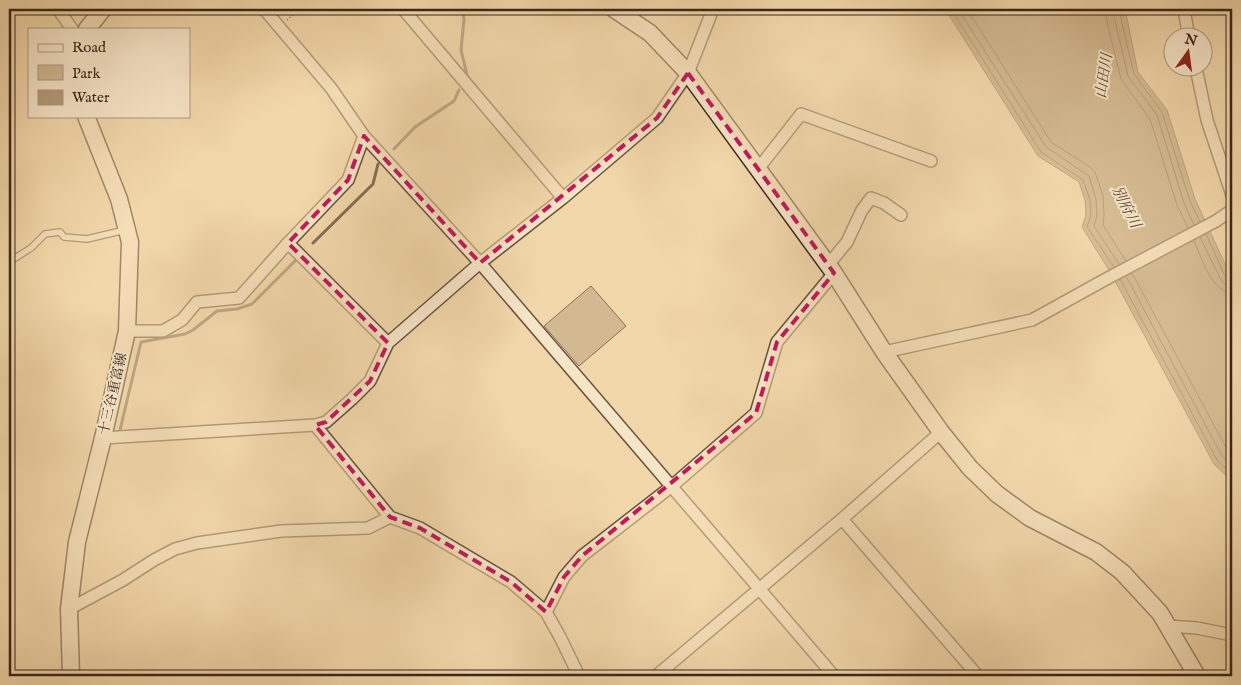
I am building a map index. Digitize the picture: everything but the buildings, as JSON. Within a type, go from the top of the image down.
[{"type":"street","points":[[58,9],[71,28]]},
{"type":"street","points":[[88,28],[103,9]]},
{"type":"street","points":[[264,9],[331,88],[364,136],[480,264],[834,676]]},
{"type":"street","points":[[403,9],[563,198]]},
{"type":"street","points":[[614,9],[650,33],[688,74],[831,269],[884,352],[941,432],[970,468],[997,494],[1030,518],[1096,552],[1122,572],[1160,613],[1198,676]]},
{"type":"street","points":[[103,438],[315,425],[326,422],[352,400],[370,381],[388,343],[480,264],[563,198],[657,118],[688,74],[713,9]]},
{"type":"street","points":[[1184,9],[1188,28]]},
{"type":"street","points":[[1198,78],[1207,120],[1232,195]]},
{"type":"street","points":[[758,169],[801,114],[931,161]]},
{"type":"street","name":"十三谷重富線","points":[[72,676],[69,608],[77,542],[127,331],[130,242],[119,199],[87,118]]},
{"type":"street","points":[[127,331],[163,331],[182,320],[197,302],[239,298],[348,180],[364,136]]},
{"type":"street","points":[[546,612],[564,577],[582,556],[672,486],[756,413],[777,342],[831,269],[847,242],[862,210],[871,198],[884,203],[901,215]]},
{"type":"street","points":[[884,352],[1032,320],[1216,221],[1232,210]]},
{"type":"street","points":[[288,243],[388,343]]},
{"type":"street","points":[[315,425],[390,517],[420,528],[510,582],[546,612],[579,676]]},
{"type":"street","points":[[656,676],[842,519],[941,432]]},
{"type":"street","points":[[69,608],[123,580],[175,549],[198,543],[280,531],[368,528],[390,517]]},
{"type":"street","points":[[842,519],[978,676]]},
{"type":"street","points":[[1168,626],[1197,628],[1232,635]]},
{"type":"lane","points":[[9,262],[30,248],[45,234],[60,232],[64,238],[80,240],[127,229]]},
{"type":"path","points":[[279,26],[300,9]]},
{"type":"highlighted area","points":[[688,73],[834,273],[777,342],[756,413],[582,556],[564,577],[546,612],[511,582],[420,528],[390,517],[315,425],[326,422],[370,381],[388,343],[288,243],[348,180],[364,136],[480,263],[657,118]]},
{"type":"green space","points":[[591,286],[626,326],[579,366],[544,326]]},
{"type":"water","points":[[945,9],[1125,9],[1138,72],[1167,110],[1195,199],[1232,279],[1232,481],[1214,464],[1109,270],[1082,227],[1086,215],[1085,200],[1079,182],[1038,156]]},
{"type":"waterway","points":[[462,9],[464,19],[461,50],[467,75]]},
{"type":"waterway","points":[[394,149],[415,127],[454,101],[459,90]]},
{"type":"waterway","points":[[313,243],[373,184],[378,164]]},
{"type":"waterway","points":[[120,430],[141,342],[185,334],[217,311],[237,309],[252,304],[298,258]]},
{"type":"water label","name":"山田川","points":[[1104,76]]},
{"type":"water label","name":"別府川","points":[[1126,207]]}]
